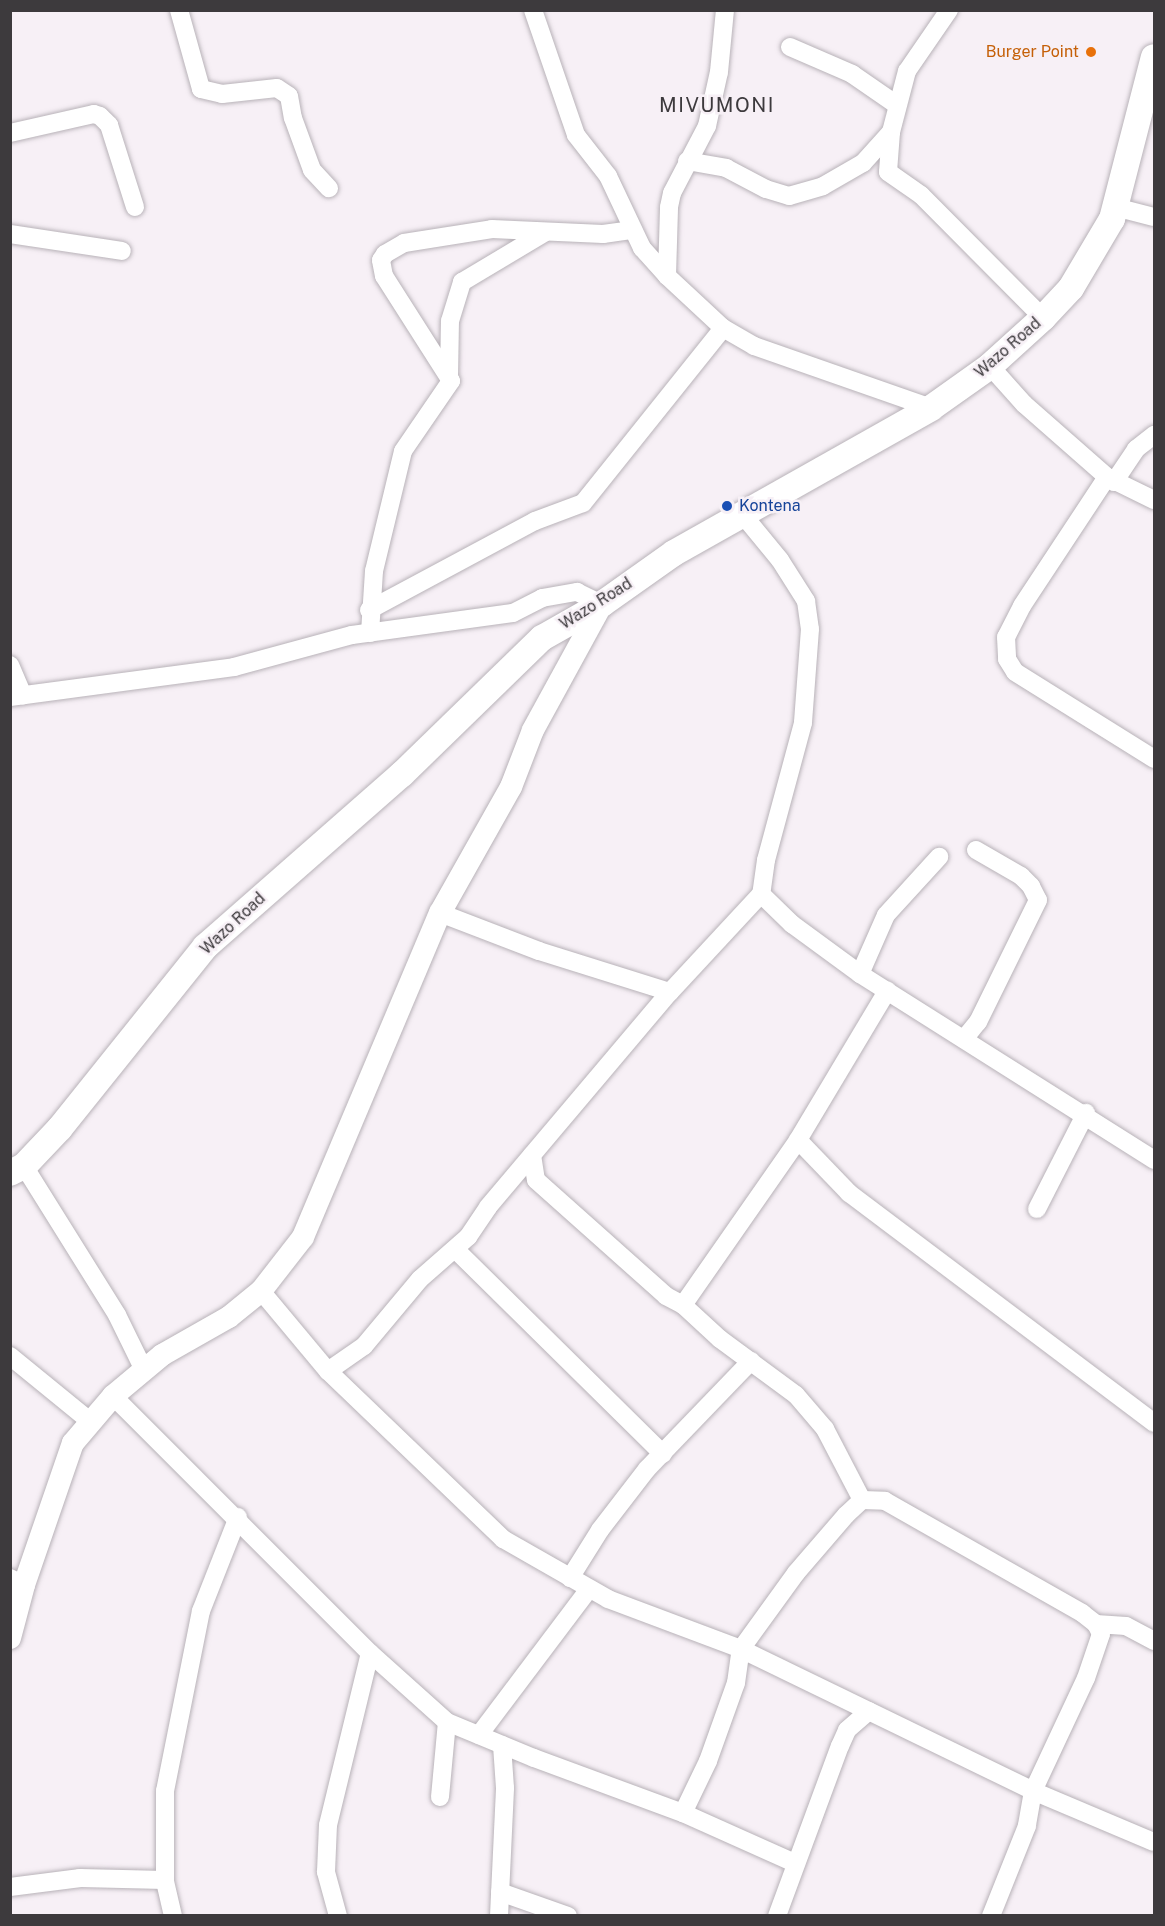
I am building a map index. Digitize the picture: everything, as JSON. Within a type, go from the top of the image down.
[{"type":"main road","name":"Wazo Road","points":[[17,1169],[60,1128],[205,947],[402,774],[542,638],[602,604],[674,553],[931,408],[990,366],[1042,318],[1071,288],[1115,207],[1155,57]]},
{"type":"street","points":[[179,10],[201,88],[222,94],[277,88],[290,96],[293,118],[312,170],[329,188]]},
{"type":"street","points":[[533,10],[576,135],[608,176],[631,230],[668,276],[723,328],[787,360],[931,408]]},
{"type":"street","points":[[668,276],[669,207],[687,162],[707,126],[713,102],[725,10]]},
{"type":"street","points":[[949,10],[907,71],[891,132],[888,172],[921,195],[1042,318]]},
{"type":"street","points":[[790,47],[852,74],[897,105]]},
{"type":"street","points":[[10,133],[94,114],[100,116],[109,125],[135,207]]},
{"type":"street","points":[[687,162],[726,168],[766,189],[789,196],[823,186],[863,163],[891,132]]},
{"type":"street","points":[[1115,207],[1155,217]]},
{"type":"street","points":[[449,377],[384,276],[381,260],[385,254],[404,243],[455,233],[506,228],[544,233],[603,234],[631,230]]},
{"type":"street","points":[[370,633],[369,610],[381,532],[403,451],[449,388],[450,321],[462,282],[544,233]]},
{"type":"street","points":[[10,234],[122,251]]},
{"type":"street","points":[[369,610],[535,521],[583,503],[723,328]]},
{"type":"street","points":[[990,366],[1024,404],[1111,479],[1155,500]]},
{"type":"street","points":[[1155,435],[1136,449],[1111,479],[1022,606],[1006,637],[1007,659],[1015,672],[1155,759]]},
{"type":"street","points":[[328,1371],[364,1346],[420,1279],[455,1249],[670,992],[761,894],[803,723],[810,629],[806,601],[780,560],[743,515]]},
{"type":"street","points":[[10,665],[17,696],[234,667],[370,633],[513,613],[542,598],[577,592],[602,604],[533,730],[511,787],[440,913],[303,1237],[261,1291],[229,1317],[162,1355],[113,1396],[73,1443],[17,1582],[10,1638]]},
{"type":"street","points":[[964,1039],[978,1022],[1038,900],[1031,886],[1021,876],[976,850]]},
{"type":"street","points":[[860,974],[886,915],[939,857]]},
{"type":"street","points":[[761,894],[792,924],[860,974],[1086,1113],[1155,1160]]},
{"type":"street","points":[[440,913],[570,962],[670,992]]},
{"type":"street","points":[[683,1305],[798,1140],[886,991]]},
{"type":"street","points":[[1037,1209],[1086,1113]]},
{"type":"street","points":[[798,1140],[849,1193],[1155,1423]]},
{"type":"street","points":[[532,1155],[536,1180],[666,1296],[683,1305],[720,1340],[796,1395],[820,1422],[862,1500]]},
{"type":"street","points":[[17,1169],[117,1315],[144,1370]]},
{"type":"street","points":[[455,1249],[663,1454]]},
{"type":"street","points":[[261,1291],[328,1371],[503,1539],[589,1589],[741,1649],[1034,1791],[1155,1842]]},
{"type":"street","points":[[10,1356],[91,1422]]},
{"type":"street","points":[[570,1578],[600,1530],[663,1454],[751,1361]]},
{"type":"street","points":[[113,1396],[238,1517],[370,1653],[447,1722],[683,1813],[795,1863]]},
{"type":"street","points":[[862,1500],[885,1501],[1038,1587],[1096,1624],[1126,1626],[1155,1641]]},
{"type":"street","points":[[683,1813],[708,1761],[736,1683],[741,1649],[796,1573],[862,1500]]},
{"type":"street","points":[[173,1916],[165,1880],[165,1791],[201,1611],[238,1517]]},
{"type":"street","points":[[479,1735],[589,1589]]},
{"type":"street","points":[[991,1916],[1028,1826],[1034,1791],[1096,1650],[1101,1634],[1096,1624]]},
{"type":"street","points":[[338,1916],[326,1872],[328,1825],[370,1653]]},
{"type":"street","points":[[777,1916],[795,1863],[847,1730],[869,1711]]},
{"type":"street","points":[[440,1797],[447,1722]]},
{"type":"street","points":[[499,1916],[505,1788],[502,1745]]},
{"type":"street","points":[[10,1887],[80,1878],[165,1880]]},
{"type":"street","points":[[500,1892],[568,1916]]},
{"type":"place","name":"Burger Point","points":[[1091,52]]},
{"type":"place","name":"Kontena","points":[[727,506]]},
{"type":"district","name":"MIVUMONI","points":[[717,105]]}]
